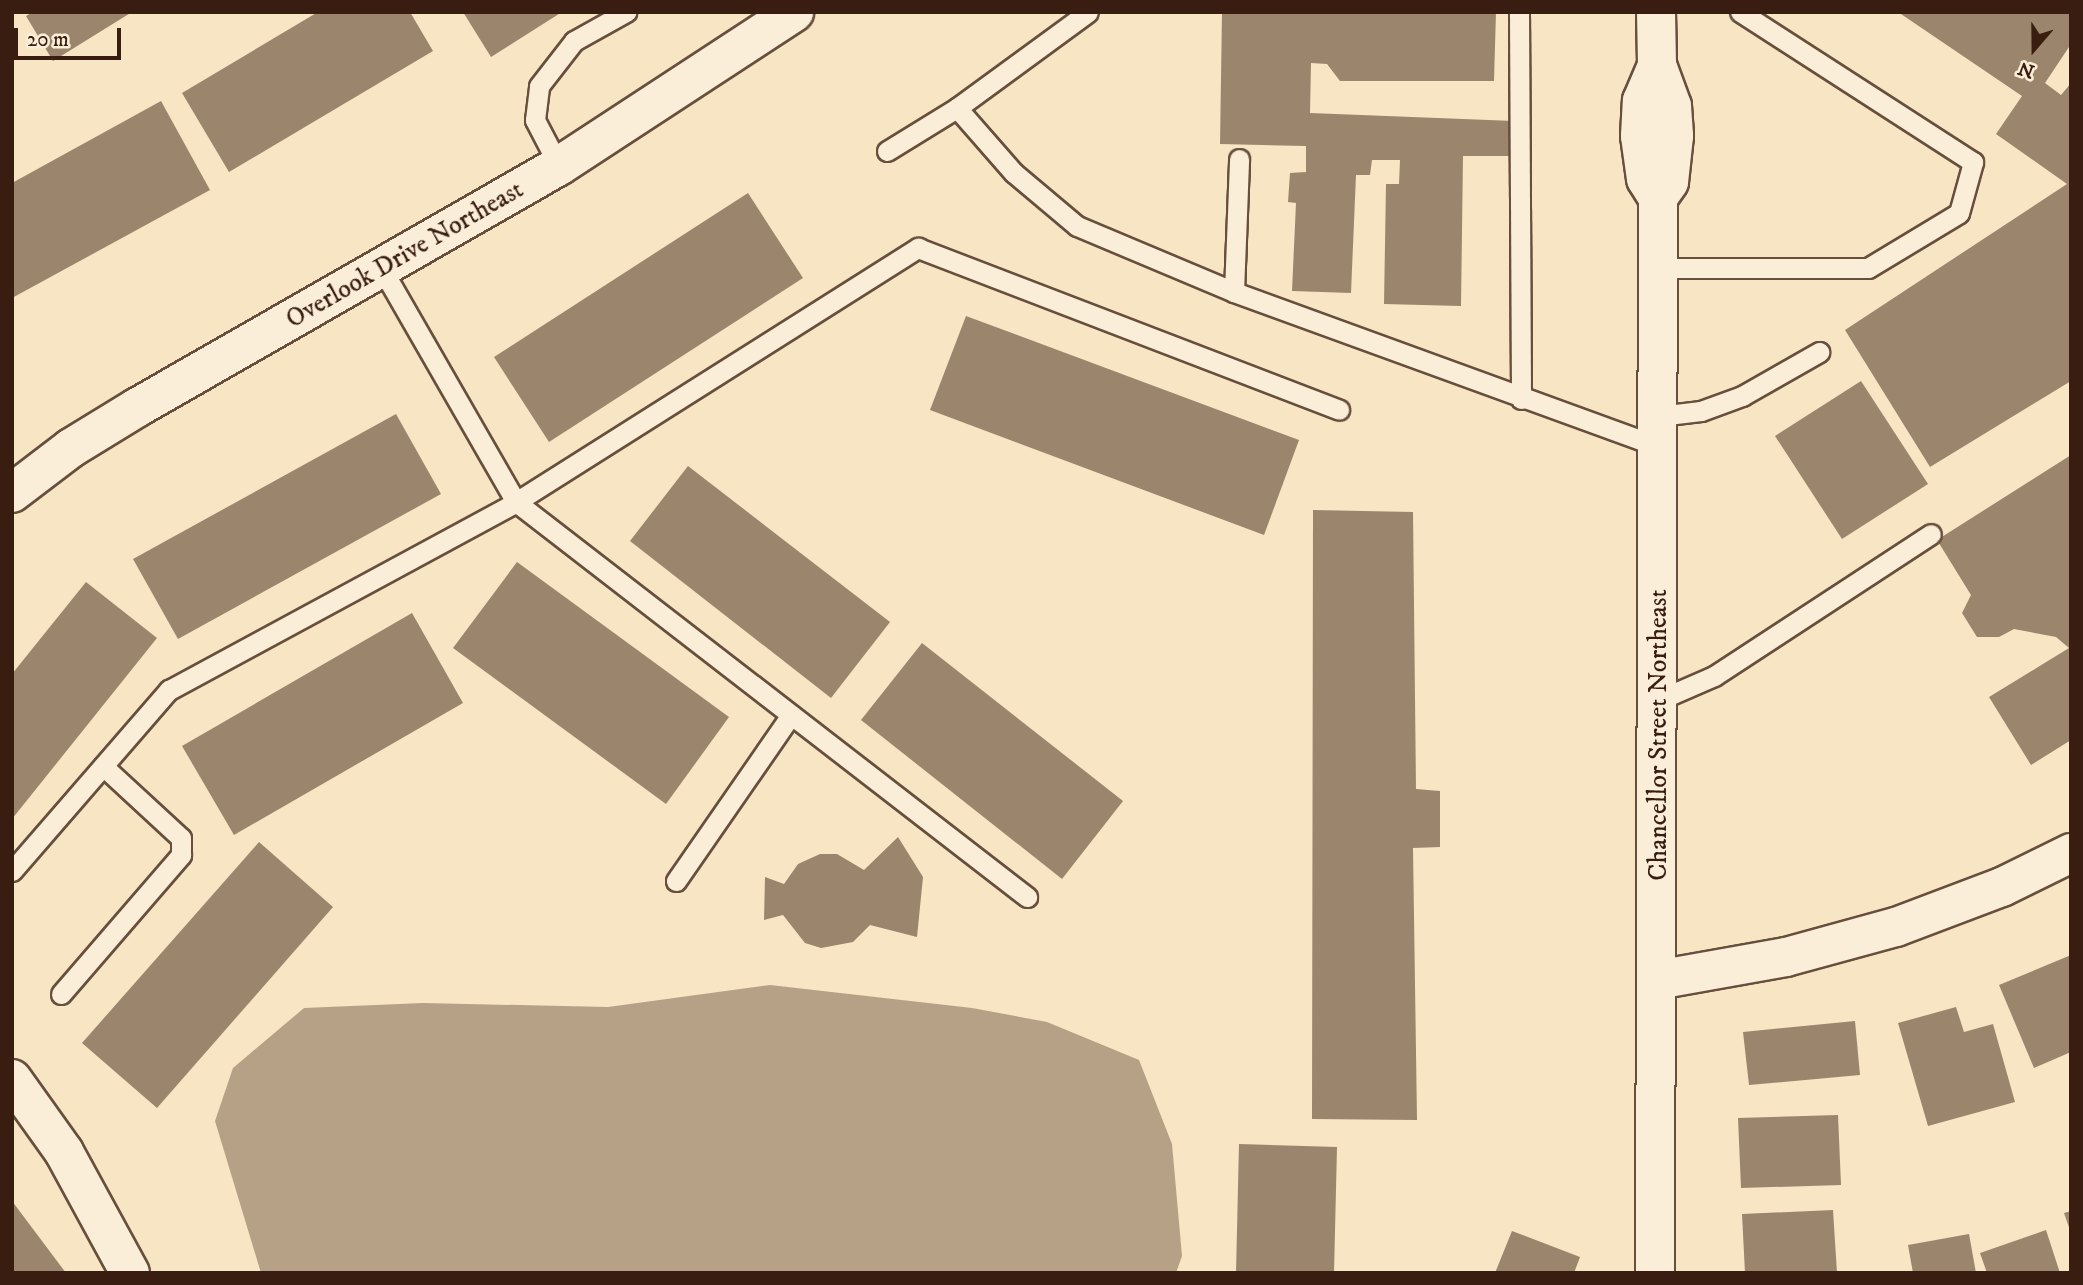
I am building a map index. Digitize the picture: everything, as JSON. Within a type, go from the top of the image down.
[{"type":"street","name":"Overlook Drive Northeast","points":[[12,493],[71,448],[138,407],[559,166],[794,12]]},
{"type":"street","name":"Chancellor Street Northeast","points":[[1655,1273],[1659,700],[1658,198],[1646,179],[1640,136],[1642,101],[1657,65],[1656,12]]},
{"type":"street","points":[[1657,979],[1786,957],[1896,927],[2001,887],[2071,853]]},
{"type":"street","points":[[12,1079],[64,1152],[130,1273]]},
{"type":"lane","points":[[559,166],[536,120],[539,86],[574,41],[626,12]]},
{"type":"lane","points":[[887,151],[957,108],[1088,12]]},
{"type":"lane","points":[[1519,12],[1521,399]]},
{"type":"lane","points":[[1658,268],[1868,268],[1959,213],[1973,162],[1740,12]]},
{"type":"lane","points":[[957,108],[1014,173],[1077,226],[1234,292],[1521,399],[1659,432],[1701,411],[1742,396],[1819,352]]},
{"type":"lane","points":[[1234,292],[1239,159]]},
{"type":"lane","points":[[12,872],[169,690],[516,502],[918,248],[1339,411]]},
{"type":"lane","points":[[382,269],[516,502],[1027,897]]},
{"type":"lane","points":[[1659,700],[1714,677],[1931,534]]},
{"type":"lane","points":[[676,881],[791,715]]},
{"type":"lane","points":[[61,994],[181,855],[181,838],[103,766]]},
{"type":"shaded area","points":[[770,985],[972,1008],[1047,1022],[1139,1060],[1172,1144],[1182,1256],[1176,1273],[261,1273],[215,1121],[233,1068],[304,1008],[423,1003],[608,1007]]},
{"type":"building","points":[[33,12],[132,12],[53,61],[26,16]]},
{"type":"building","points":[[318,12],[410,12],[433,51],[229,172],[182,93]]},
{"type":"building","points":[[463,12],[562,12],[491,57]]},
{"type":"building","points":[[1222,12],[1496,12],[1494,81],[1340,81],[1327,64],[1311,63],[1310,113],[1514,121],[1512,156],[1463,156],[1461,306],[1384,304],[1386,184],[1399,184],[1400,160],[1372,160],[1370,175],[1356,175],[1351,293],[1292,291],[1296,203],[1288,202],[1290,173],[1306,172],[1306,146],[1220,144]]},
{"type":"building","points":[[1898,12],[2071,12],[2071,44],[2045,83],[2061,95],[2071,83],[2071,381],[1930,467],[1845,330],[2067,184],[1996,134],[2022,96]]},
{"type":"building","points":[[161,101],[210,190],[12,298],[12,183]]},
{"type":"building","points":[[748,193],[803,278],[549,442],[494,357]]},
{"type":"building","points":[[966,316],[1299,440],[1264,535],[930,410]]},
{"type":"building","points":[[1861,381],[1928,484],[1842,539],[1775,436]]},
{"type":"building","points":[[396,414],[441,494],[178,639],[133,559]]},
{"type":"building","points":[[2071,455],[2071,740],[2031,765],[1989,697],[2069,648],[2056,637],[2014,629],[1999,637],[1977,637],[1962,613],[1971,595],[1937,540]]},
{"type":"building","points":[[688,466],[890,622],[831,698],[630,541]]},
{"type":"building","points":[[1313,510],[1413,512],[1416,789],[1440,791],[1440,847],[1413,848],[1417,1120],[1312,1119]]},
{"type":"building","points":[[517,562],[729,717],[666,804],[453,648]]},
{"type":"building","points":[[86,582],[157,638],[12,819],[12,674]]},
{"type":"building","points":[[412,613],[463,703],[234,835],[182,746]]},
{"type":"building","points":[[922,643],[1123,801],[1062,879],[861,720]]},
{"type":"building","points":[[898,837],[923,877],[917,937],[870,925],[853,942],[821,948],[805,943],[783,915],[764,920],[765,877],[784,884],[798,864],[820,854],[837,854],[864,870]]},
{"type":"building","points":[[259,842],[333,907],[157,1108],[82,1043]]},
{"type":"building","points":[[2071,955],[2071,1052],[2034,1068],[1999,985]]},
{"type":"building","points":[[1956,1007],[1964,1032],[1993,1024],[2015,1102],[1928,1126],[1898,1023]]},
{"type":"building","points":[[1855,1021],[1860,1075],[1749,1085],[1743,1032]]},
{"type":"building","points":[[1838,1115],[1841,1185],[1741,1188],[1738,1118]]},
{"type":"building","points":[[1239,1144],[1337,1147],[1334,1273],[1236,1273]]},
{"type":"building","points":[[12,1201],[66,1273],[12,1273]]},
{"type":"building","points":[[1833,1210],[1837,1273],[1745,1273],[1742,1214]]},
{"type":"building","points":[[2071,1211],[2071,1230],[2070,1230],[2064,1213]]},
{"type":"building","points":[[2046,1230],[2060,1273],[1987,1273],[1980,1253]]},
{"type":"building","points":[[1512,1231],[1580,1257],[1574,1273],[1495,1273]]},
{"type":"building","points":[[1969,1234],[1976,1273],[1913,1273],[1908,1245]]}]
